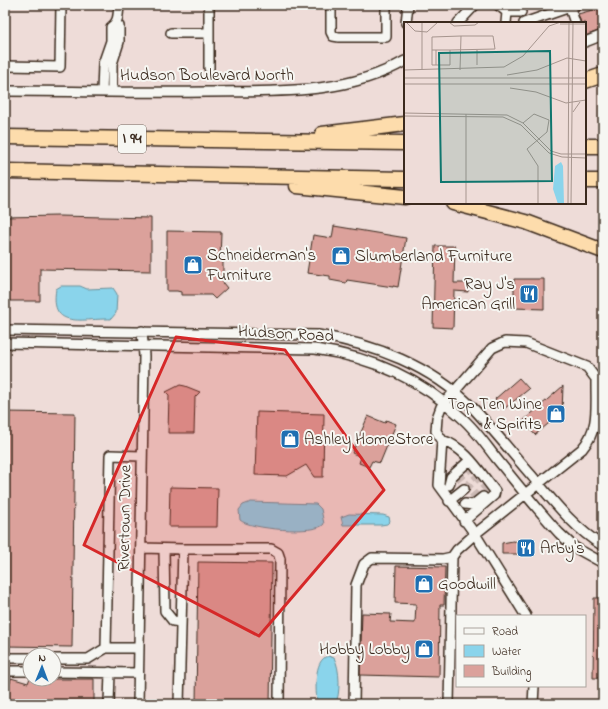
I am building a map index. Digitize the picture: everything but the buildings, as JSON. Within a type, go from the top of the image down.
[{"type":"highway","points":[[586,81],[603,75]]},
{"type":"highway","points":[[258,140],[404,124]]},
{"type":"highway","name":"I 94","points":[[5,137],[404,143]]},
{"type":"highway","points":[[586,146],[603,146]]},
{"type":"highway","name":"I 94","points":[[5,171],[404,179]]},
{"type":"highway","points":[[220,175],[268,183],[404,197]]},
{"type":"highway","points":[[586,181],[603,181]]},
{"type":"highway","points":[[457,204],[526,222],[603,251]]},
{"type":"street","points":[[5,66],[60,66],[61,5]]},
{"type":"street","points":[[112,92],[112,64],[119,26],[115,24],[118,18],[119,5]]},
{"type":"street","points":[[209,5],[209,68]]},
{"type":"street","points":[[331,5],[331,32],[334,36],[339,37],[386,37],[386,5]]},
{"type":"street","points":[[406,22],[408,5]]},
{"type":"street","points":[[459,22],[476,5]]},
{"type":"street","points":[[498,5],[505,19],[522,7]]},
{"type":"street","points":[[525,22],[570,6]]},
{"type":"street","points":[[570,6],[570,22]]},
{"type":"street","points":[[570,6],[575,22]]},
{"type":"street","points":[[522,7],[522,22]]},
{"type":"street","points":[[171,33],[209,34]]},
{"type":"street","points":[[586,42],[603,35]]},
{"type":"street","points":[[102,92],[103,64],[115,42]]},
{"type":"street","name":"Hudson Boulevard North","points":[[5,91],[112,92],[301,90],[357,81],[404,61]]},
{"type":"street","name":"Hudson Road","points":[[5,330],[318,335],[366,345],[406,362],[454,391],[487,424],[573,523],[603,546]]},
{"type":"street","name":"Rivertown Drive","points":[[138,704],[141,548],[142,332]]},
{"type":"street","points":[[234,333],[234,346]]},
{"type":"street","points":[[449,485],[439,481],[442,440],[436,431],[437,418],[440,408],[487,352],[505,342],[526,343],[587,367],[596,379],[596,417],[592,435],[582,448],[475,534],[457,550],[452,557],[449,704]]},
{"type":"street","name":"Hudson Road","points":[[5,343],[234,346],[315,349],[362,358],[394,370],[445,402],[475,431],[564,538],[574,547],[603,563]]},
{"type":"street","points":[[442,440],[453,443],[462,450],[494,495],[464,521]]},
{"type":"street","points":[[106,648],[110,455],[141,456]]},
{"type":"street","points":[[471,464],[451,477],[449,485],[449,501],[475,534],[525,615]]},
{"type":"street","points":[[457,510],[468,501],[473,505],[489,487]]},
{"type":"street","points":[[449,501],[464,489]]},
{"type":"street","points":[[141,548],[271,549],[278,553],[280,559],[279,704]]},
{"type":"street","points":[[164,549],[165,611],[172,621],[181,622]]},
{"type":"street","points":[[179,704],[182,549]]},
{"type":"street","points":[[354,704],[356,585],[364,564],[372,558],[443,559],[452,557]]},
{"type":"street","points":[[62,659],[88,659],[106,648],[139,648]]},
{"type":"street","points":[[5,658],[22,658]]},
{"type":"street","points":[[5,671],[22,671]]},
{"type":"street","points":[[62,672],[138,673]]},
{"type":"street","points":[[109,704],[110,672]]},
{"type":"street","points":[[533,704],[534,687]]},
{"type":"highlighted area","points":[[176,337],[285,350],[384,490],[259,636],[84,545]]},
{"type":"water","points":[[61,286],[80,286],[87,289],[113,288],[117,294],[116,313],[111,319],[80,320],[63,317],[58,311],[55,302],[56,289]]},
{"type":"water","points":[[251,502],[316,504],[321,509],[324,524],[309,529],[282,530],[246,523],[240,520],[239,510],[243,505]]},
{"type":"water","points":[[349,514],[383,515],[389,517],[390,521],[387,524],[381,525],[343,525],[341,517]]},
{"type":"water","points":[[328,656],[334,658],[338,668],[339,688],[337,700],[335,704],[317,704],[316,677],[320,663]]},
{"type":"tunnel","points":[[456,479],[470,468]]},
{"type":"tunnel","points":[[464,489],[477,478]]},
{"type":"tunnel","points":[[472,499],[485,488]]},
{"type":"place","name":"Slumberland Furniture","points":[[341,256]]},
{"type":"place","name":"Schneiderman's Furniture","points":[[193,265]]},
{"type":"place","name":"Ray J's American Grill","points":[[529,294]]},
{"type":"place","name":"Top Ten Wine & Spirits","points":[[556,414]]},
{"type":"place","name":"Ashley HomeStore","points":[[290,439]]},
{"type":"place","name":"Arby's","points":[[526,548]]},
{"type":"place","name":"Goodwill","points":[[424,584]]},
{"type":"place","name":"Hobby Lobby","points":[[424,649]]}]
